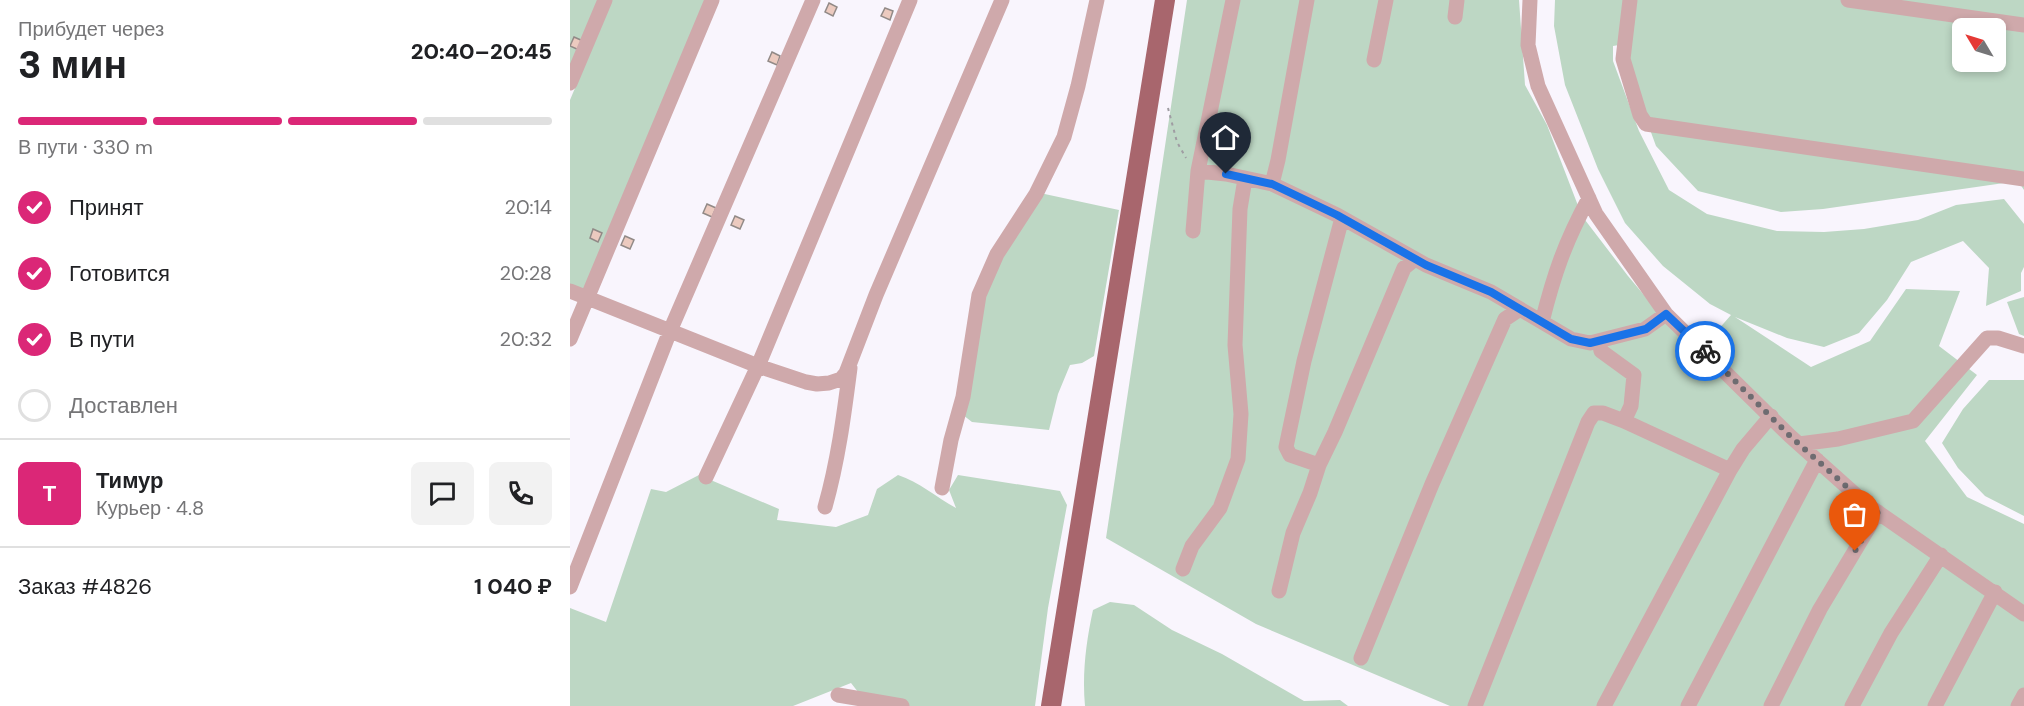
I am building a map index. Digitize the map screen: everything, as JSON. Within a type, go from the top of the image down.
[{"type":"main road","points":[[1051,706],[1164,0]]},
{"type":"lane","points":[[570,83],[605,0]]},
{"type":"lane","points":[[570,339],[712,0]]},
{"type":"lane","points":[[570,587],[670,331],[813,0]]},
{"type":"lane","points":[[706,477],[758,366],[910,0]]},
{"type":"lane","points":[[570,291],[758,366],[817,384],[841,379],[846,373],[1002,0]]},
{"type":"lane","points":[[942,488],[951,440],[963,397],[979,295],[997,254],[1036,194],[1064,137],[1097,0]]},
{"type":"lane","points":[[1192,231],[1198,171],[1233,0]]},
{"type":"lane","points":[[1272,184],[1307,0]]},
{"type":"lane","points":[[1374,60],[1386,0]]},
{"type":"lane","points":[[1455,18],[1457,0]]},
{"type":"lane","points":[[1530,0],[1528,45],[1538,86],[1596,214],[1666,314],[1799,444],[1866,504],[2024,614]]},
{"type":"lane","points":[[1630,0],[1623,59],[1640,116],[1646,124],[2024,179]]},
{"type":"lane","points":[[1848,0],[2024,25]]},
{"type":"lane","points":[[1198,171],[1272,184],[1342,218],[1415,259],[1491,292],[1571,339],[1590,343],[1646,329],[1666,314]]},
{"type":"lane","points":[[1183,569],[1192,546],[1220,508],[1238,459],[1241,414],[1235,345],[1240,209],[1245,179]]},
{"type":"lane","points":[[1542,322],[1558,265],[1570,233],[1589,198]]},
{"type":"lane","points":[[1319,465],[1290,455],[1286,447],[1304,361],[1342,218]]},
{"type":"lane","points":[[1279,591],[1293,533],[1319,465],[1404,268],[1415,259]]},
{"type":"lane","points":[[1361,658],[1432,484],[1505,319],[1520,309]]},
{"type":"lane","points":[[1799,444],[1838,439],[1913,421],[1987,338],[1998,338],[2024,346]]},
{"type":"lane","points":[[1599,341],[1601,351],[1634,375],[1631,406],[1624,421]]},
{"type":"lane","points":[[825,507],[842,431],[851,357]]},
{"type":"lane","points":[[1475,706],[1588,422],[1594,413],[1604,413],[1624,421],[1730,470]]},
{"type":"lane","points":[[1604,706],[1730,470],[1743,449],[1771,416]]},
{"type":"lane","points":[[1688,706],[1817,460]]},
{"type":"lane","points":[[1771,706],[1820,609],[1878,512]]},
{"type":"lane","points":[[1852,706],[1891,633],[1941,555]]},
{"type":"lane","points":[[1935,706],[1995,592]]},
{"type":"lane","points":[[838,695],[902,706]]},
{"type":"lane","points":[[2018,706],[2024,695]]},
{"type":"path","points":[[1168,108],[1178,142],[1189,163],[1198,171]]},
{"type":"green space","points":[[570,0],[602,0],[570,79]]},
{"type":"green space","points":[[612,0],[709,0],[586,291],[570,285],[570,100]]},
{"type":"green space","points":[[1187,0],[1519,0],[1525,85],[1547,125],[1582,216],[1628,276],[1695,356],[1731,315],[1710,304],[1663,266],[1625,223],[1598,169],[1565,85],[1554,26],[1555,0],[2024,0],[2024,190],[2018,181],[1823,209],[1781,212],[1698,191],[1656,146],[1619,45],[1613,46],[1613,61],[1639,131],[1669,190],[1707,214],[1777,231],[1824,232],[1864,229],[1918,220],[1956,205],[2004,199],[2024,224],[2024,267],[2021,273],[2021,291],[1986,306],[1989,268],[1963,241],[1911,262],[1887,300],[1859,333],[1824,347],[1787,338],[1735,317],[1811,367],[1870,341],[1906,289],[1960,291],[1939,346],[1977,375],[1925,441],[1967,497],[2024,524],[2024,706],[1450,706],[1256,624],[1106,538]]},
{"type":"green space","points":[[1040,193],[1119,210],[1094,356],[1082,363],[1070,365],[1058,394],[1049,430],[972,422],[963,415],[982,296],[998,260]]},
{"type":"green space","points":[[2024,297],[2024,336],[2019,334],[2007,302]]},
{"type":"green space","points":[[1989,380],[2024,380],[2024,516],[1985,496],[1958,468],[1942,443],[1963,409]]},
{"type":"green space","points":[[699,475],[779,509],[777,520],[836,527],[868,515],[877,489],[898,475],[956,508],[949,490],[958,475],[1060,491],[1067,505],[1048,608],[1035,706],[869,706],[851,683],[793,706],[570,706],[570,608],[606,622],[651,489],[666,492]]},
{"type":"green space","points":[[1110,602],[1134,605],[1172,630],[1222,654],[1304,701],[1340,700],[1348,706],[1085,706],[1085,658],[1093,610]]},
{"type":"building","points":[[829,3],[837,7],[833,16],[825,12]]},
{"type":"building","points":[[885,8],[893,11],[890,20],[881,16]]},
{"type":"building","points":[[574,37],[583,41],[579,50],[570,46]]},
{"type":"building","points":[[772,52],[780,56],[777,65],[768,61]]},
{"type":"building","points":[[707,204],[716,208],[712,217],[703,213]]},
{"type":"building","points":[[735,216],[744,220],[740,229],[731,225]]},
{"type":"building","points":[[593,229],[602,233],[598,242],[590,238]]},
{"type":"building","points":[[625,236],[634,240],[630,249],[621,245]]},
{"type":"way so far","points":[[1705,351],[1790,436],[1878,512],[1855,551]]},
{"type":"route","points":[[1226,174],[1272,184],[1337,215],[1426,265],[1491,292],[1571,339],[1590,343],[1646,329],[1666,314],[1705,351]]}]
